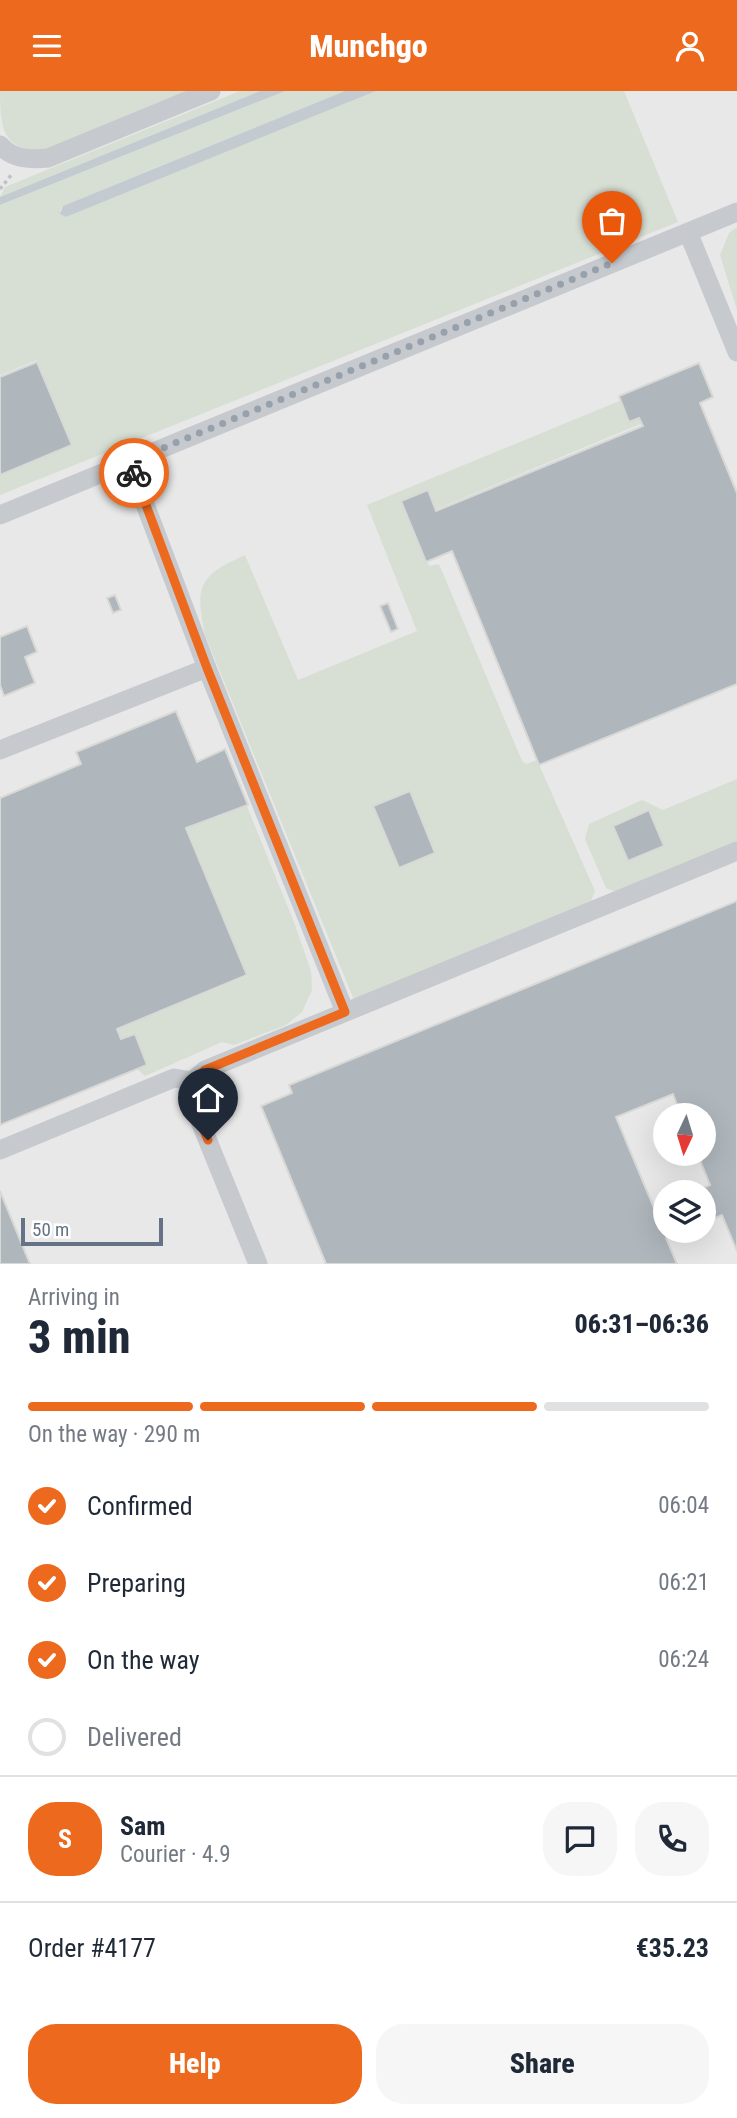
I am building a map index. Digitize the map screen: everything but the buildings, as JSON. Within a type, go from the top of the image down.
[{"type":"street","points":[[0,145],[5,151],[23,158],[48,158],[211,91]]},
{"type":"street","points":[[0,515],[737,212]]},
{"type":"street","points":[[688,232],[737,352]]},
{"type":"street","points":[[129,462],[207,668],[345,1012]]},
{"type":"street","points":[[0,750],[207,668]]},
{"type":"street","points":[[254,1263],[188,1092],[192,1081],[205,1070],[737,851]]},
{"type":"street","points":[[0,1150],[174,1078],[192,1081]]},
{"type":"shaded area","points":[[0,91],[737,91],[737,1264],[0,1264]]},
{"type":"shaded area","points":[[0,91],[193,91],[50,149],[35,150],[23,148],[8,137],[1,118]]},
{"type":"shaded area","points":[[240,91],[260,91],[0,197],[5,187]]},
{"type":"shaded area","points":[[260,91],[285,91],[0,205],[0,197]]},
{"type":"shaded area","points":[[285,91],[345,91],[63,206],[60,210],[66,217],[376,91],[624,91],[678,222],[0,495],[0,475],[72,445],[37,360],[0,375],[0,205]]},
{"type":"shaded area","points":[[345,91],[376,91],[66,217],[60,214],[63,206]]},
{"type":"shaded area","points":[[737,227],[737,310],[720,255],[729,233]]},
{"type":"shaded area","points":[[646,390],[693,402],[437,509],[402,503],[429,566],[439,564],[522,761],[526,764],[537,760],[595,891],[591,901],[354,1000],[205,635],[200,605],[204,585],[218,569],[245,555],[298,680],[417,631],[367,505]]},
{"type":"shaded area","points":[[737,779],[737,843],[616,892],[606,888],[585,839],[589,824],[642,800],[663,810]]},
{"type":"shaded area","points":[[246,804],[294,922],[311,971],[312,990],[302,1012],[286,1025],[234,1045],[222,1042],[145,1076],[137,1069],[146,1065],[134,1034],[121,1039],[117,1029],[248,976],[187,828]]},
{"type":"way so far","points":[[134,473],[129,462],[612,263]]},
{"type":"route","points":[[134,473],[207,668],[345,1012],[205,1070],[192,1081],[188,1092],[208,1140]]}]
